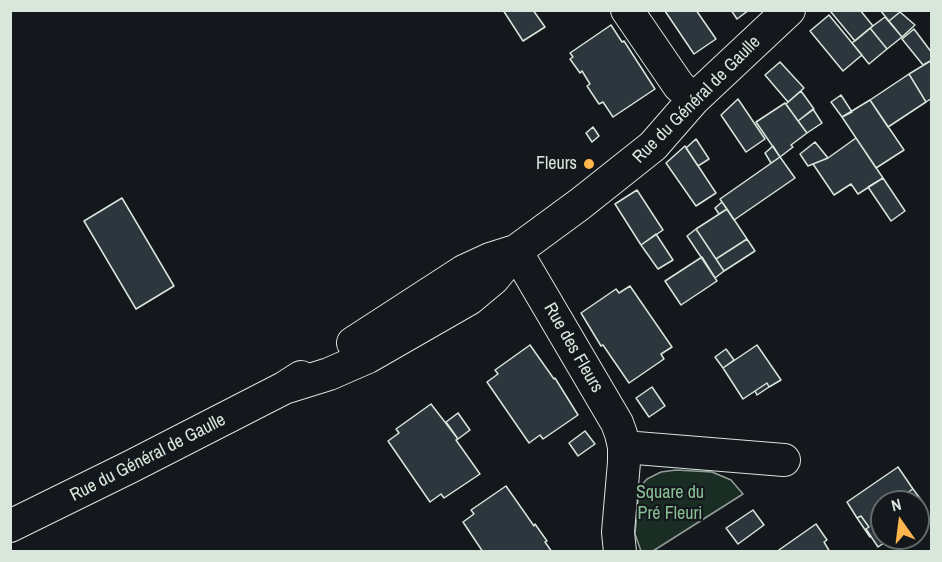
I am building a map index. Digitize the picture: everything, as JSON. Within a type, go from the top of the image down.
[{"type":"street","points":[[627,10],[680,86],[694,99]]},
{"type":"street","name":"Rue du Général de Gaulle","points":[[10,526],[284,388],[464,271],[490,259],[516,251],[653,146],[694,99],[789,10]]},
{"type":"street","name":"Rue des Fleurs","points":[[516,251],[617,423],[624,447],[618,532],[620,552]]},
{"type":"street","points":[[624,447],[784,460]]},
{"type":"green space","name":"Square du Pré Fleuri","points":[[676,470],[712,472],[731,480],[743,494],[653,551],[641,551],[635,534],[639,488],[647,479],[661,472]]},
{"type":"building","points":[[503,10],[533,10],[545,27],[523,41]]},
{"type":"building","points":[[696,10],[716,39],[694,54],[665,11]]},
{"type":"building","points":[[731,10],[749,10],[737,19]]},
{"type":"building","points":[[833,10],[860,10],[873,26],[855,41],[831,12]]},
{"type":"building","points":[[880,10],[899,10],[900,12],[889,21]]},
{"type":"building","points":[[900,12],[915,25],[902,37],[889,21]]},
{"type":"building","points":[[829,15],[862,55],[843,71],[810,31]]},
{"type":"building","points":[[885,17],[902,37],[887,49],[870,28]]},
{"type":"building","points":[[611,25],[655,89],[613,117],[603,102],[599,104],[587,86],[590,84],[582,71],[580,73],[570,59],[573,57],[570,53]]},
{"type":"building","points":[[870,28],[887,49],[869,64],[852,43]]},
{"type":"building","points":[[914,29],[932,53],[932,60],[923,65],[902,39]]},
{"type":"building","points":[[932,60],[932,98],[926,102],[909,74]]},
{"type":"building","points":[[780,62],[804,88],[788,102],[765,75]]},
{"type":"building","points":[[909,74],[926,102],[888,127],[870,100]]},
{"type":"building","points":[[801,91],[814,109],[798,121],[786,104]]},
{"type":"building","points":[[841,95],[852,112],[842,117],[831,102]]},
{"type":"building","points":[[738,99],[765,139],[746,152],[721,115]]},
{"type":"building","points":[[870,100],[904,150],[876,168],[842,117]]},
{"type":"building","points":[[785,103],[807,133],[780,157],[756,122]]},
{"type":"building","points":[[813,109],[822,123],[807,133],[798,121]]},
{"type":"building","points":[[593,127],[599,136],[592,142],[586,133]]},
{"type":"building","points":[[856,138],[883,178],[858,194],[851,184],[834,195],[813,164],[828,158]]},
{"type":"building","points":[[696,139],[709,159],[698,166],[686,148]]},
{"type":"building","points":[[815,142],[828,158],[808,166],[800,154]]},
{"type":"building","points":[[685,146],[716,193],[696,206],[666,163]]},
{"type":"building","points":[[773,146],[780,157],[771,163],[765,153]]},
{"type":"building","points":[[780,157],[795,178],[734,220],[720,199]]},
{"type":"building","points":[[883,178],[905,211],[891,221],[868,187]]},
{"type":"building","points":[[637,190],[663,230],[641,245],[615,204]]},
{"type":"building","points":[[122,198],[174,286],[136,309],[84,221]]},
{"type":"building","points":[[722,202],[727,209],[719,214],[715,208]]},
{"type":"building","points":[[727,209],[747,239],[716,259],[696,229]]},
{"type":"building","points":[[696,229],[724,271],[715,278],[687,236]]},
{"type":"building","points":[[656,234],[673,260],[658,269],[641,245]]},
{"type":"building","points":[[747,239],[755,251],[724,271],[716,259]]},
{"type":"building","points":[[702,257],[717,281],[681,305],[665,281]]},
{"type":"building","points":[[630,286],[672,347],[661,354],[664,359],[629,383],[603,345],[601,346],[581,313],[616,289],[619,293]]},
{"type":"building","points":[[530,345],[555,378],[578,415],[543,439],[540,435],[529,443],[487,382],[498,374],[495,370]]},
{"type":"building","points":[[757,345],[781,380],[769,387],[767,383],[743,399],[723,368]]},
{"type":"building","points":[[726,349],[734,360],[723,368],[715,357]]},
{"type":"building","points":[[767,383],[769,387],[757,395],[755,391]]},
{"type":"building","points":[[652,387],[665,406],[649,417],[636,398]]},
{"type":"building","points":[[431,404],[458,439],[456,440],[480,474],[444,498],[441,494],[430,502],[388,441],[399,433],[396,429]]},
{"type":"building","points":[[458,413],[470,430],[458,439],[446,422]]},
{"type":"building","points":[[585,431],[595,444],[578,456],[569,443]]},
{"type":"building","points":[[898,467],[913,489],[870,490],[870,535],[866,529],[869,527],[861,516],[857,518],[847,502]]},
{"type":"building","points":[[506,486],[547,541],[545,542],[552,552],[483,552],[463,522],[474,514],[471,510]]},
{"type":"building","points":[[753,510],[764,525],[738,544],[726,528]]},
{"type":"building","points":[[861,516],[869,527],[866,529],[870,537],[857,518]]},
{"type":"building","points":[[816,524],[827,540],[824,542],[830,552],[776,552]]},
{"type":"place","name":"Fleurs","points":[[589,164]]}]
